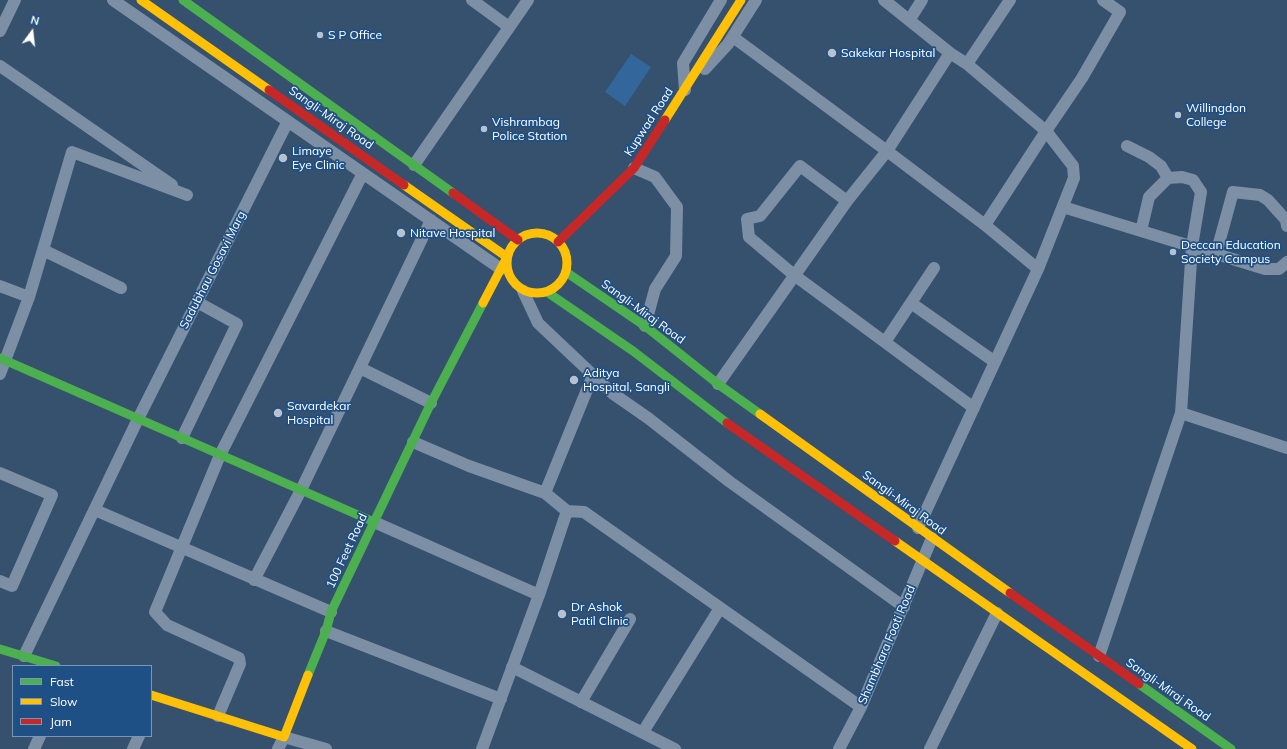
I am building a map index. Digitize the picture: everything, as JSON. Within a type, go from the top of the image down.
[{"type":"main road","name":"Sangli-Miraj Road","points":[[141,0],[507,257]]},
{"type":"main road","name":"Sangli-Miraj Road","points":[[183,0],[518,240]]},
{"type":"main road","points":[[728,34],[741,0]]},
{"type":"main road","name":"Kupwad Road","points":[[558,242],[634,168],[685,90]]},
{"type":"main road","points":[[537,233],[547,234],[563,247],[567,256],[566,272],[560,284],[547,292],[532,294],[515,285],[509,276],[506,267],[507,257],[511,247],[526,235],[537,233]]},
{"type":"main road","name":"100 Feet Road","points":[[284,737],[326,631],[331,612],[431,403],[507,257]]},
{"type":"main road","name":"Sangli-Miraj Road","points":[[566,272],[645,326],[718,384],[918,528],[1231,749]]},
{"type":"main road","points":[[547,292],[633,351],[725,422],[1192,749]]},
{"type":"main road","points":[[3,360],[374,522]]},
{"type":"main road","points":[[0,649],[53,665]]},
{"type":"main road","points":[[153,696],[284,737]]},
{"type":"street","points":[[0,31],[15,0]]},
{"type":"street","points":[[113,0],[500,269]]},
{"type":"street","points":[[472,0],[509,27]]},
{"type":"street","points":[[414,165],[528,0]]},
{"type":"street","points":[[685,90],[683,63],[721,0]]},
{"type":"street","points":[[685,90],[728,44],[728,34],[756,0]]},
{"type":"street","points":[[884,0],[910,19],[950,53],[967,64],[1046,131],[1073,166],[1074,178],[1038,269],[918,528]]},
{"type":"street","points":[[910,19],[922,0]]},
{"type":"street","points":[[967,64],[1010,0]]},
{"type":"street","points":[[985,225],[1082,78],[1120,12],[1103,0]]},
{"type":"street","points":[[728,34],[887,150],[985,225],[1038,269]]},
{"type":"street","points":[[718,384],[847,201],[887,150],[950,53]]},
{"type":"street","points":[[0,66],[187,195],[72,152],[29,297],[3,360],[0,374]]},
{"type":"street","name":"Sadubhau Gosavi Marg","points":[[24,656],[138,419],[288,121]]},
{"type":"street","points":[[1127,146],[1150,157],[1161,166],[1168,178]]},
{"type":"street","points":[[847,201],[800,166],[760,216],[747,220],[749,237],[794,275],[974,408]]},
{"type":"street","points":[[634,168],[655,177],[677,207],[676,256],[655,288],[645,326]]},
{"type":"street","points":[[218,716],[240,664],[239,658],[167,625],[155,612],[220,455],[363,173]]},
{"type":"street","points":[[1099,656],[1181,413],[1192,246],[1201,192],[1193,180],[1182,177],[1168,178],[1149,197],[1141,231]]},
{"type":"street","points":[[1216,254],[1232,192],[1260,195],[1268,200],[1286,220],[1287,226]]},
{"type":"street","points":[[1063,207],[1265,269],[1279,269],[1287,262]]},
{"type":"street","points":[[254,580],[301,490],[431,220]]},
{"type":"street","points":[[43,250],[121,288]]},
{"type":"street","points":[[885,342],[934,268]]},
{"type":"street","points":[[0,286],[29,297]]},
{"type":"street","points":[[523,290],[538,324],[612,393],[648,418],[730,482],[904,607]]},
{"type":"street","points":[[182,438],[237,324],[197,302]]},
{"type":"street","points":[[911,302],[995,362]]},
{"type":"street","points":[[360,368],[431,403]]},
{"type":"street","points":[[545,493],[593,375]]},
{"type":"street","points":[[1181,413],[1287,448]]},
{"type":"street","points":[[412,442],[469,466],[545,493],[567,511],[584,512],[861,707]]},
{"type":"street","points":[[0,473],[52,495],[12,586],[0,581]]},
{"type":"street","points":[[94,510],[331,612]]},
{"type":"street","points":[[482,749],[539,595],[567,511]]},
{"type":"street","points":[[374,522],[539,595]]},
{"type":"street","name":"Shambhara Footi Road","points":[[839,749],[861,707],[932,538]]},
{"type":"street","points":[[642,732],[720,608]]},
{"type":"street","points":[[930,749],[997,613]]},
{"type":"street","points":[[582,702],[630,619]]},
{"type":"street","points":[[326,631],[501,699]]},
{"type":"street","points":[[512,667],[675,749]]},
{"type":"street","points":[[34,749],[40,737]]},
{"type":"street","points":[[133,749],[139,737]]},
{"type":"street","points":[[278,749],[284,737],[326,749]]},
{"type":"shaded area","points":[[631,54],[651,67],[625,106],[605,92]]},
{"type":"traffic: fast","points":[[183,0],[453,193]]},
{"type":"traffic: fast","points":[[566,272],[645,326],[718,384],[760,414]]},
{"type":"traffic: fast","points":[[547,292],[633,351],[727,423]]},
{"type":"traffic: fast","points":[[308,675],[326,631],[331,612],[431,403],[483,303]]},
{"type":"traffic: fast","points":[[0,358],[374,522]]},
{"type":"traffic: fast","points":[[0,649],[53,665]]},
{"type":"traffic: fast","points":[[1139,684],[1231,749]]},
{"type":"traffic: slow","points":[[141,0],[269,90]]},
{"type":"traffic: slow","points":[[665,120],[741,0]]},
{"type":"traffic: slow","points":[[404,185],[507,257]]},
{"type":"traffic: slow","points":[[531,233],[543,233],[559,241],[565,251],[567,263],[565,275],[559,285],[543,293],[531,293],[515,285],[507,269],[507,257],[515,241],[531,233]]},
{"type":"traffic: slow","points":[[483,303],[507,257]]},
{"type":"traffic: slow","points":[[760,414],[1010,593]]},
{"type":"traffic: slow","points":[[895,541],[1192,749]]},
{"type":"traffic: slow","points":[[152,695],[284,737],[308,675]]},
{"type":"traffic: jam","points":[[269,90],[404,185]]},
{"type":"traffic: jam","points":[[558,242],[634,168],[665,120]]},
{"type":"traffic: jam","points":[[453,193],[518,240]]},
{"type":"traffic: jam","points":[[727,423],[895,541]]},
{"type":"traffic: jam","points":[[1010,593],[1139,684]]},
{"type":"place","name":"S P Office","points":[[320,35]]},
{"type":"place","name":"Sakekar Hospital","points":[[832,53]]},
{"type":"place","name":"Willingdon College","points":[[1178,115]]},
{"type":"place","name":"Vishrambag Police Station","points":[[484,129]]},
{"type":"place","name":"Limaye Eye Clinic","points":[[283,158]]},
{"type":"place","name":"Nitave Hospital","points":[[401,233]]},
{"type":"place","name":"Deccan Education Society Campus","points":[[1173,252]]},
{"type":"place","name":"Aditya Hospital, Sangli","points":[[574,380]]},
{"type":"place","name":"Savardekar Hospital","points":[[278,413]]},
{"type":"place","name":"Dr Ashok Patil Clinic","points":[[562,614]]}]
